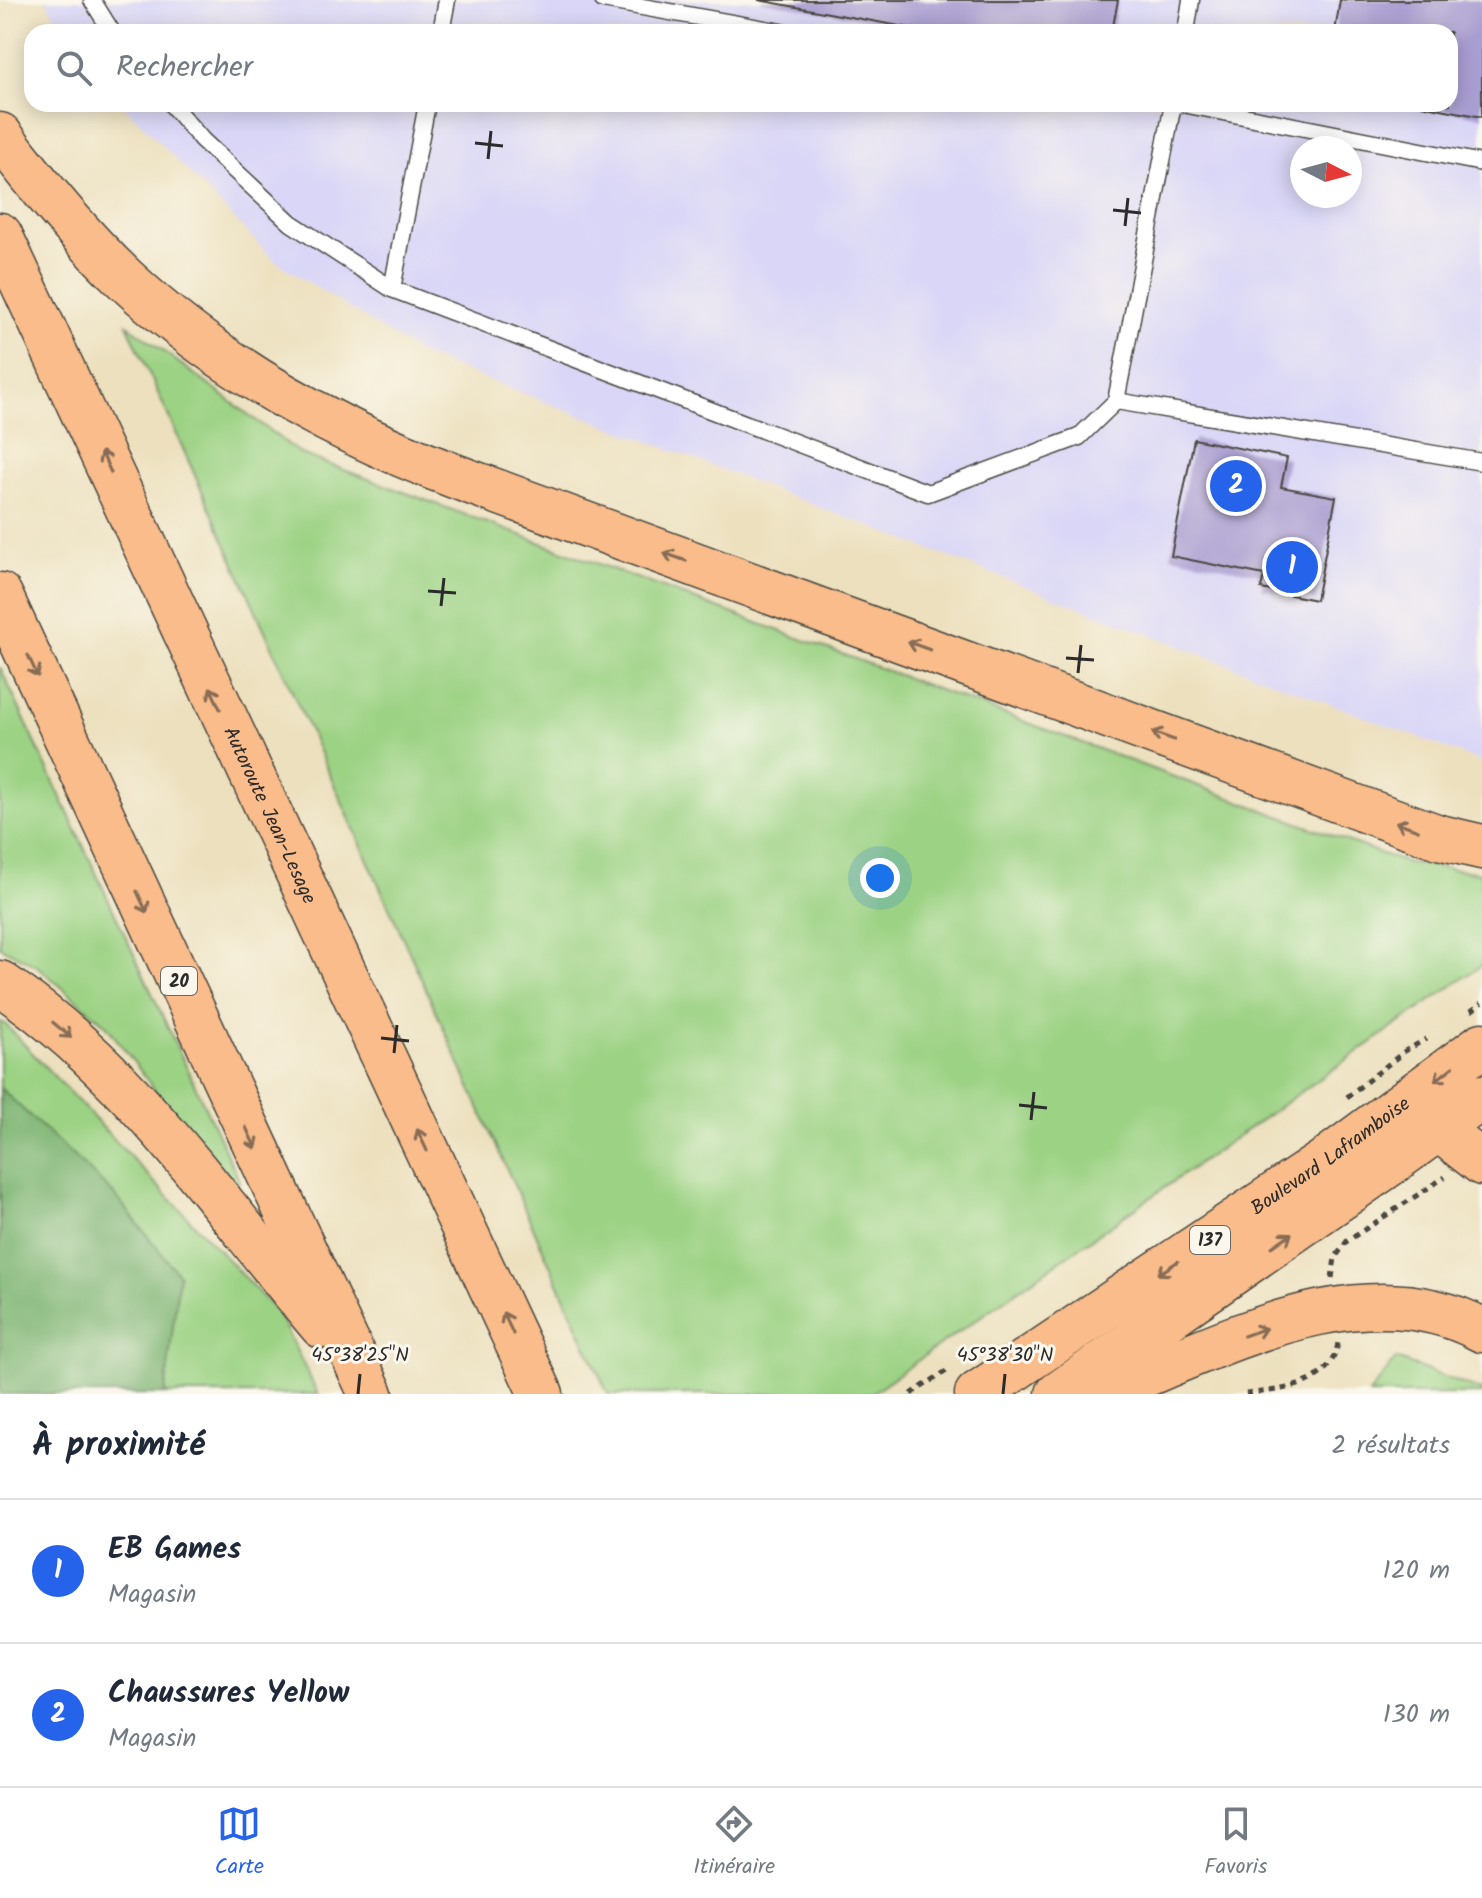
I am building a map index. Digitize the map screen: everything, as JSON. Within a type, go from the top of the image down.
[{"type":"main road","points":[[0,135],[85,238],[146,298],[244,372],[359,436],[443,471],[1400,823],[1439,837],[1482,847]]},
{"type":"main road","name":"Autoroute Jean-Lesage","points":[[0,235],[541,1394]]},
{"type":"main road","name":"20","points":[[0,595],[364,1380]]},
{"type":"main road","points":[[0,983],[81,1047],[146,1111],[201,1175],[250,1241],[364,1380]]},
{"type":"main road","name":"Boulevard Laframboise","points":[[1058,1394],[1422,1116],[1482,1045]]},
{"type":"main road","name":"Boulevard Laframboise","points":[[977,1394],[1224,1230],[1422,1116],[1482,1097]]},
{"type":"main road","points":[[1422,1116],[1464,1170]]},
{"type":"main road","points":[[1099,1394],[1252,1333],[1312,1314],[1344,1308],[1374,1305],[1419,1308],[1482,1330]]},
{"type":"lane","points":[[92,0],[107,24]]},
{"type":"lane","points":[[442,24],[447,0]]},
{"type":"lane","points":[[603,0],[737,24]]},
{"type":"lane","points":[[1187,24],[1191,0]]},
{"type":"lane","points":[[178,112],[202,140],[291,223],[392,289],[928,493],[1079,437],[1116,401],[1171,112]]},
{"type":"lane","points":[[392,289],[425,112]]},
{"type":"lane","points":[[1224,112],[1482,163]]},
{"type":"lane","points":[[1116,401],[1482,462]]},
{"type":"path","points":[[1332,1284],[1335,1258],[1347,1241],[1464,1170]]},
{"type":"path","points":[[1246,1394],[1302,1384],[1320,1374],[1335,1356],[1338,1334]]},
{"type":"shaded area","points":[[45,0],[1482,0],[1482,762],[421,354],[275,261],[130,112],[1458,112],[1458,24],[61,24]]},
{"type":"green space","points":[[127,324],[301,454],[1404,862],[1482,873],[1482,965],[870,1394],[608,1394]]},
{"type":"green space","points":[[0,667],[240,1182],[228,1188],[106,1025],[37,966],[0,947]]},
{"type":"green space","points":[[0,1022],[278,1313],[318,1394],[0,1394]]},
{"type":"green space","points":[[0,1088],[114,1194],[179,1275],[165,1394],[0,1394]]},
{"type":"green space","points":[[1396,1359],[1482,1391],[1482,1394],[1369,1394]]},
{"type":"building","points":[[758,0],[1118,0],[1114,24],[888,24]]},
{"type":"building","points":[[1340,0],[1482,0],[1482,117],[1457,112],[1458,24],[1336,24]]},
{"type":"building","points":[[1194,439],[1287,458],[1281,487],[1336,497],[1316,600],[1261,589],[1264,575],[1171,556]]},
{"type":"place","name":"Chaussures Yellow","points":[[1236,486]]},
{"type":"place","name":"EB Games","points":[[1292,567]]}]
